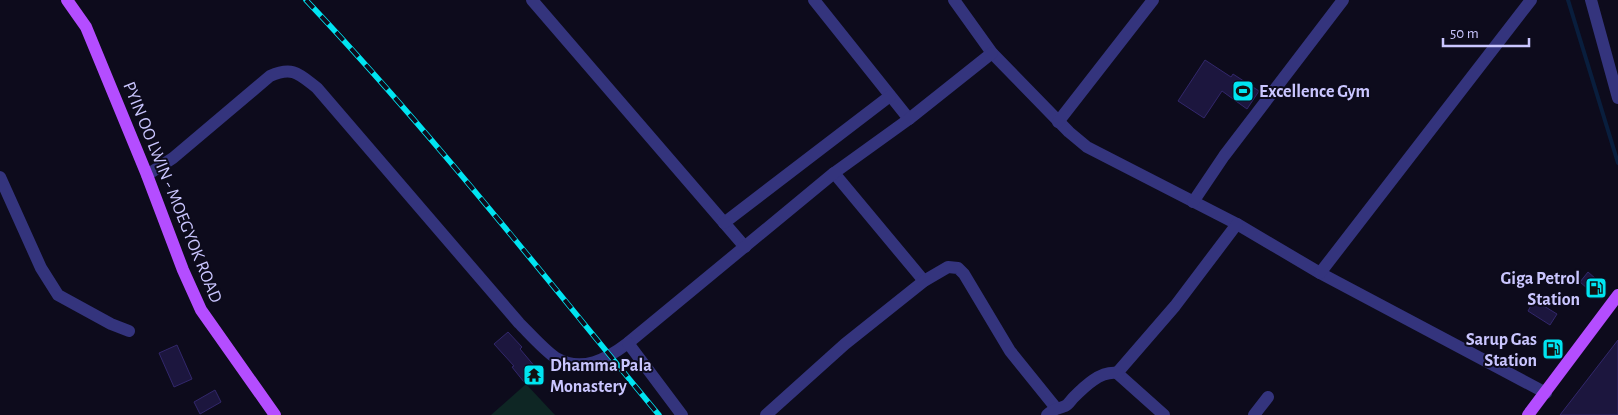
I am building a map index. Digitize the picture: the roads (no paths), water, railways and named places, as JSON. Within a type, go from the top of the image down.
[{"type":"main road","name":"PYIN OO LWIN - MOEGYOK ROAD","points":[[67,0],[86,27],[147,175],[183,270],[201,310],[275,415]]},
{"type":"main road","points":[[1528,415],[1618,295]]},
{"type":"street","points":[[532,0],[745,247]]},
{"type":"street","points":[[814,0],[909,119]]},
{"type":"street","points":[[954,0],[992,53],[1058,122],[1087,148],[1236,224],[1320,272],[1546,393]]},
{"type":"street","points":[[1058,122],[1153,0]]},
{"type":"street","points":[[1192,202],[1224,156],[1343,0]]},
{"type":"street","points":[[1320,272],[1531,0]]},
{"type":"street","points":[[1591,0],[1618,98]]},
{"type":"street","points":[[147,175],[173,158],[270,76],[283,70],[297,72],[317,88],[519,324],[556,358],[571,363],[590,364],[610,356],[628,343],[834,173],[909,119],[992,53]]},
{"type":"street","points":[[724,223],[890,96]]},
{"type":"street","points":[[834,173],[924,281]]},
{"type":"street","points":[[0,177],[41,268],[58,295],[111,324],[129,331]]},
{"type":"street","points":[[1117,374],[1175,306],[1236,224]]},
{"type":"street","points":[[766,415],[845,344],[924,281],[948,267],[958,268],[964,274],[1010,352],[1052,411],[1064,406],[1084,387],[1110,372],[1117,374],[1164,415]]},
{"type":"street","points":[[628,343],[682,415]]},
{"type":"street","points":[[1254,415],[1268,397]]},
{"type":"waterway","points":[[1568,0],[1618,163]]},
{"type":"railway","points":[[306,0],[442,152],[659,415]]},
{"type":"place","name":"Excellence Gym","points":[[1243,91]]},
{"type":"place","name":"Giga Petrol Station","points":[[1596,288]]},
{"type":"place","name":"Sarup Gas Station","points":[[1553,349]]},
{"type":"place","name":"Dhamma Pala Monastery","points":[[534,375]]}]
